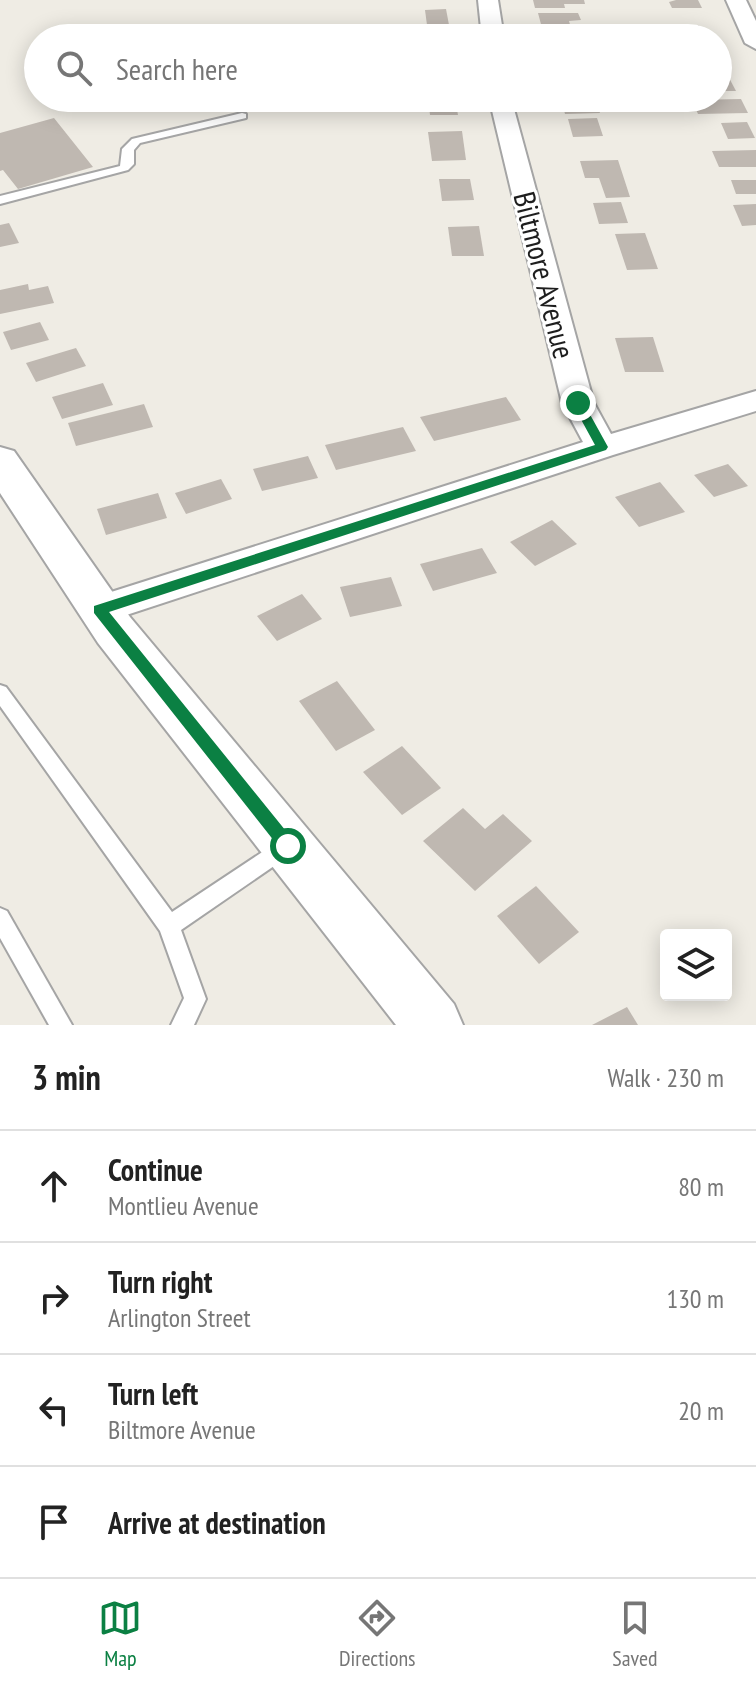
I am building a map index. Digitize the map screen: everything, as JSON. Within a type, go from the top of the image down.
[{"type":"street","points":[[488,0],[491,24]]},
{"type":"street","points":[[736,0],[756,43]]},
{"type":"street","name":"Biltmore Avenue","points":[[504,112],[578,403],[602,447]]},
{"type":"street","points":[[99,610],[602,447],[756,401]]},
{"type":"street","points":[[4,475],[99,610],[433,1025]]},
{"type":"lane","points":[[0,200],[124,168],[128,164],[128,149],[136,141],[242,116]]},
{"type":"lane","points":[[0,692],[169,926],[195,999],[182,1025]]},
{"type":"lane","points":[[169,926],[288,846]]},
{"type":"lane","points":[[0,918],[61,1025]]},
{"type":"building","points":[[533,0],[584,0],[585,4],[535,8]]},
{"type":"building","points":[[698,0],[702,8],[672,8],[669,2]]},
{"type":"building","points":[[446,9],[449,24],[427,24],[425,10]]},
{"type":"building","points":[[538,13],[578,13],[581,20],[569,21],[570,24],[541,24]]},
{"type":"building","points":[[732,99],[741,99],[748,113],[697,112],[732,112]]},
{"type":"building","points":[[430,112],[457,112],[458,115],[430,115]]},
{"type":"building","points":[[564,112],[600,113],[565,114]]},
{"type":"building","points":[[54,118],[93,167],[18,189],[3,170],[0,171],[0,133]]},
{"type":"building","points":[[597,118],[603,136],[573,137],[568,119]]},
{"type":"building","points":[[747,122],[755,138],[728,139],[721,123]]},
{"type":"building","points":[[462,131],[466,160],[432,161],[428,132]]},
{"type":"building","points":[[756,150],[756,167],[719,167],[712,151]]},
{"type":"building","points":[[618,160],[630,197],[606,198],[599,178],[585,178],[580,161]]},
{"type":"building","points":[[439,179],[470,179],[474,200],[442,201]]},
{"type":"building","points":[[731,180],[756,180],[756,194],[736,194]]},
{"type":"building","points":[[621,202],[628,223],[599,224],[593,203]]},
{"type":"building","points":[[756,204],[756,225],[742,226],[733,205]]},
{"type":"building","points":[[9,223],[19,243],[0,247],[0,225]]},
{"type":"building","points":[[479,226],[484,256],[452,256],[448,227]]},
{"type":"building","points":[[645,233],[658,269],[627,270],[615,234]]},
{"type":"building","points":[[28,284],[29,290],[48,286],[54,303],[0,314],[0,290]]},
{"type":"building","points":[[40,322],[49,340],[11,350],[3,332]]},
{"type":"building","points":[[653,337],[664,372],[625,372],[615,338]]},
{"type":"building","points":[[76,348],[86,366],[36,382],[26,363]]},
{"type":"building","points":[[103,383],[113,405],[62,419],[52,397]]},
{"type":"building","points":[[506,397],[521,420],[434,441],[420,417]]},
{"type":"building","points":[[144,404],[153,427],[76,446],[68,423]]},
{"type":"building","points":[[403,427],[416,451],[336,470],[325,445]]},
{"type":"building","points":[[308,456],[318,478],[262,491],[253,469]]},
{"type":"building","points":[[728,464],[748,486],[714,497],[694,475]]},
{"type":"building","points":[[221,479],[232,499],[186,514],[175,493]]},
{"type":"building","points":[[660,482],[685,512],[639,527],[615,497]]},
{"type":"building","points":[[158,493],[167,518],[106,535],[97,509]]},
{"type":"building","points":[[552,520],[577,544],[535,566],[510,542]]},
{"type":"building","points":[[482,548],[497,573],[433,591],[420,564]]},
{"type":"building","points":[[391,577],[402,606],[350,617],[340,587]]},
{"type":"building","points":[[302,594],[322,619],[277,641],[257,616]]},
{"type":"building","points":[[337,681],[375,730],[336,751],[299,701]]},
{"type":"building","points":[[402,746],[441,788],[402,815],[363,772]]},
{"type":"building","points":[[463,808],[485,829],[503,814],[532,841],[475,891],[423,841]]},
{"type":"building","points":[[536,886],[579,932],[539,964],[497,916]]},
{"type":"building","points":[[627,1007],[638,1025],[592,1025]]},
{"type":"route","points":[[288,846],[99,610],[602,447],[578,403]]}]
